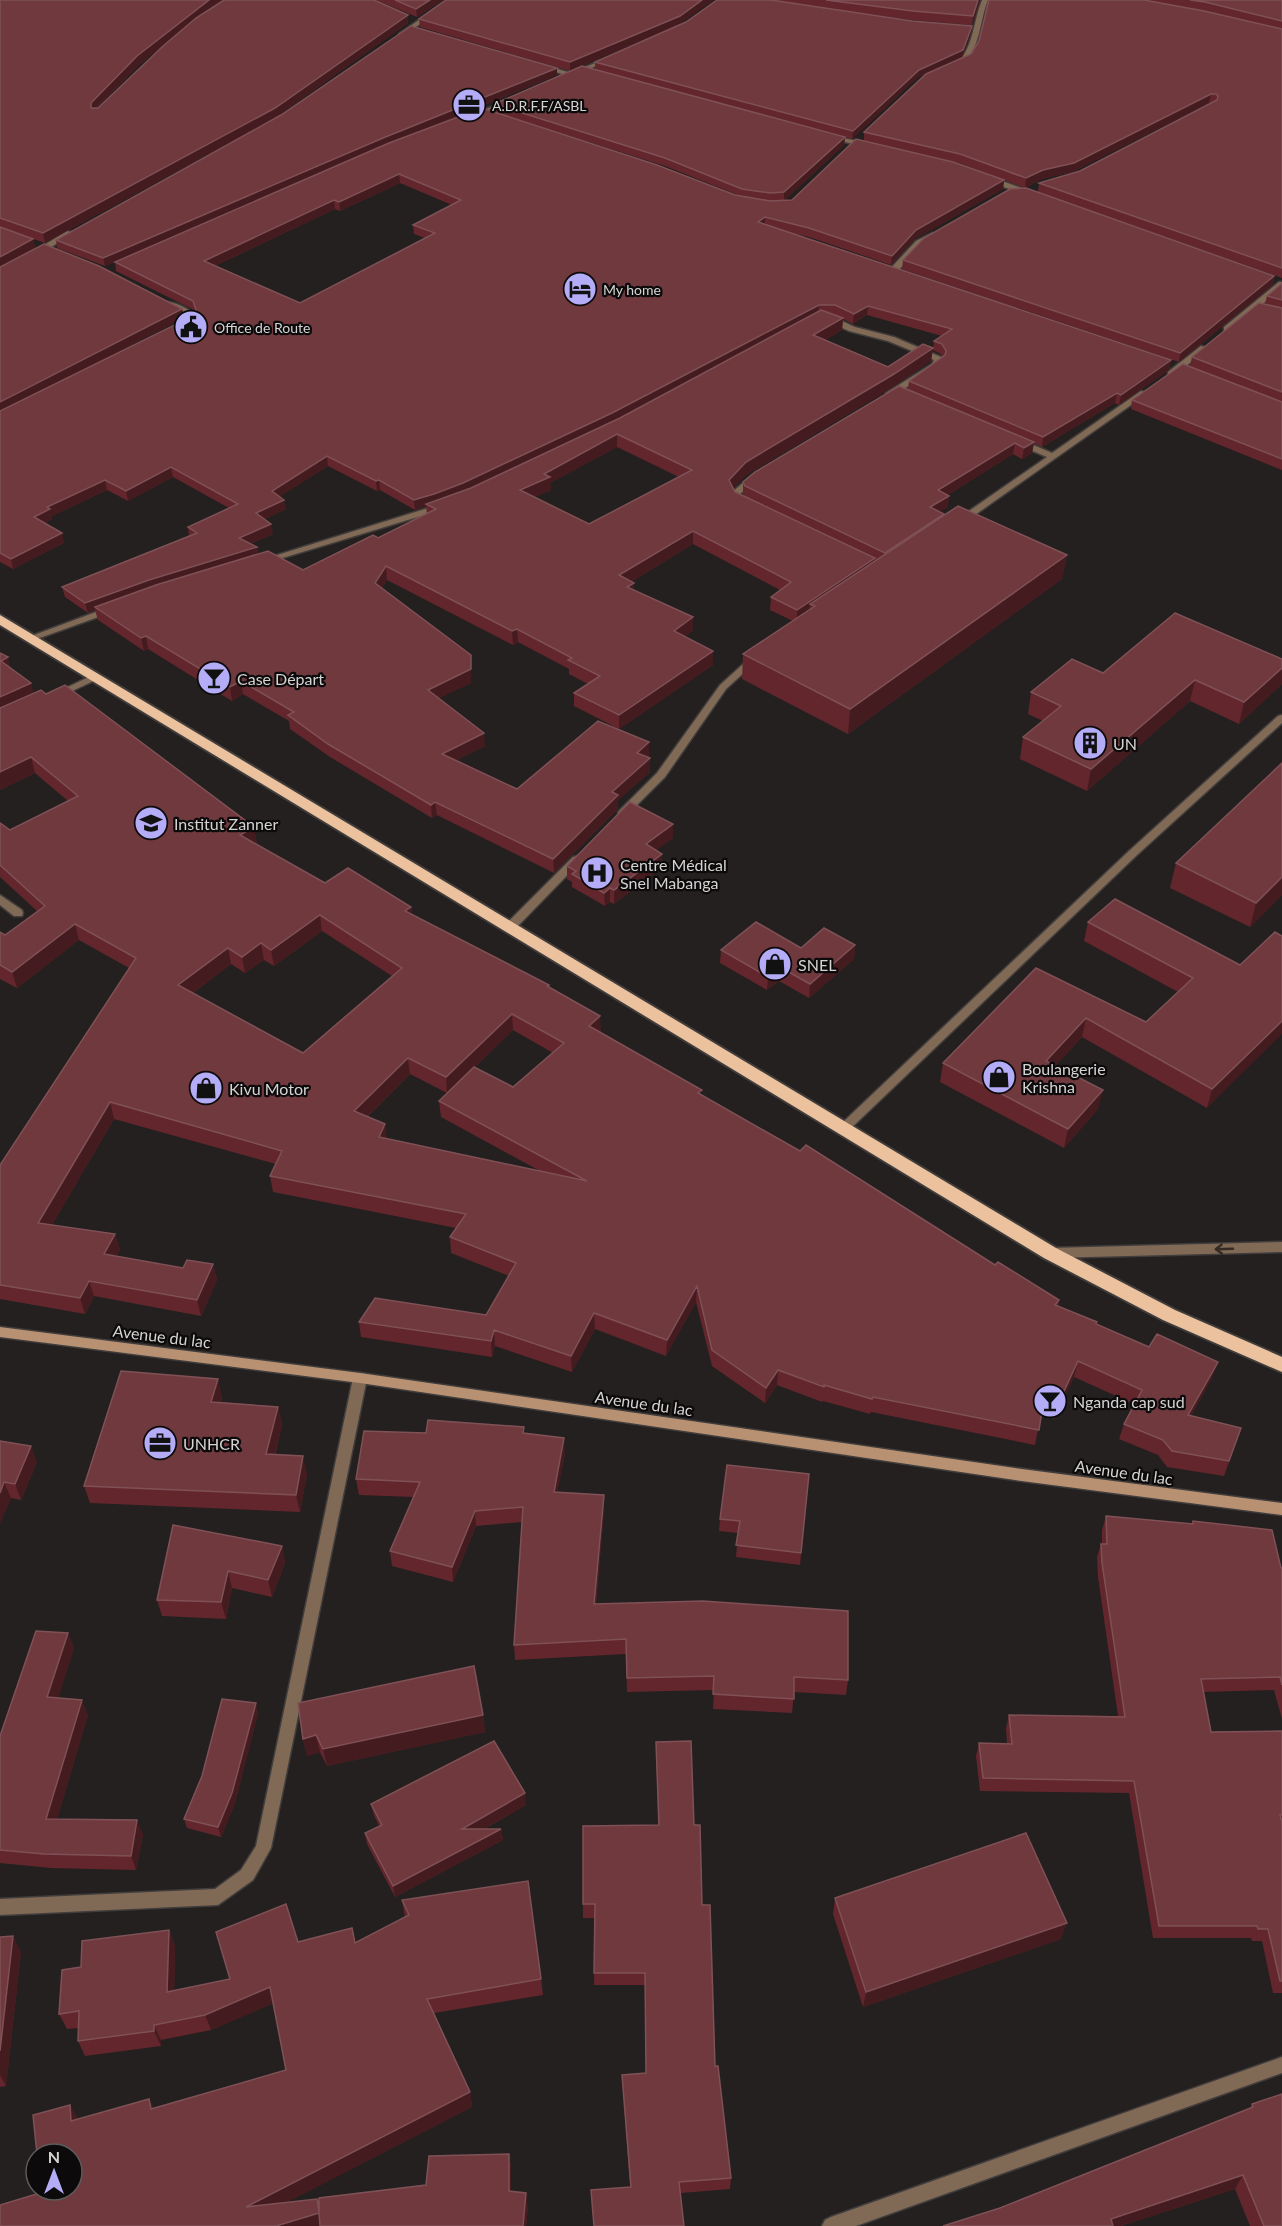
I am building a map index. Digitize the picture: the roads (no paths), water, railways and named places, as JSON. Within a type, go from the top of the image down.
[{"type":"highway","points":[[0,620],[1050,1253],[1169,1315],[1282,1365]]},
{"type":"main road","name":"Avenue du lac","points":[[0,1332],[360,1378],[1004,1472],[1282,1509]]},
{"type":"street","points":[[391,42],[410,29],[418,27],[451,0]]},
{"type":"street","points":[[956,66],[969,57],[985,0]]},
{"type":"street","points":[[407,19],[418,27]]},
{"type":"street","points":[[964,28],[975,29]]},
{"type":"street","points":[[561,79],[612,57]]},
{"type":"street","points":[[536,65],[571,75]]},
{"type":"street","points":[[581,70],[592,73]]},
{"type":"street","points":[[462,120],[522,95]]},
{"type":"street","points":[[482,112],[493,116]]},
{"type":"street","points":[[816,134],[876,147]]},
{"type":"street","points":[[848,151],[865,135]]},
{"type":"street","points":[[975,174],[1026,192]]},
{"type":"street","points":[[1006,193],[1036,191]]},
{"type":"street","points":[[26,258],[82,226]]},
{"type":"street","points":[[893,271],[919,243],[944,230]]},
{"type":"street","points":[[33,243],[54,252]]},
{"type":"street","points":[[882,267],[904,274]]},
{"type":"street","points":[[1160,381],[1258,308],[1282,283],[1271,279]]},
{"type":"street","points":[[158,298],[190,314],[192,318],[176,329]]},
{"type":"street","points":[[819,318],[830,318],[852,329],[891,339],[936,357],[939,362],[936,365],[877,403]]},
{"type":"street","points":[[1169,364],[1190,372]]},
{"type":"street","points":[[945,531],[1151,388]]},
{"type":"street","points":[[897,391],[907,395]]},
{"type":"street","points":[[1012,440],[1053,457]]},
{"type":"street","points":[[760,511],[739,501],[735,493],[750,479],[770,467]]},
{"type":"street","points":[[257,563],[448,504]]},
{"type":"street","points":[[31,638],[121,606]]},
{"type":"street","points":[[619,817],[661,775],[723,687],[759,655]]},
{"type":"street","points":[[42,701],[95,677]]},
{"type":"street","points":[[844,1128],[1133,853],[1282,718]]},
{"type":"street","points":[[510,927],[585,851]]},
{"type":"street","points":[[0,899],[18,913]]},
{"type":"street","points":[[1050,1253],[1282,1247]]},
{"type":"street","points":[[0,1907],[219,1897],[247,1875],[263,1848],[360,1378]]},
{"type":"street","points":[[831,2226],[1282,2065]]},
{"type":"place","name":"A.D.R.F.F/ASBL","points":[[469,105]]},
{"type":"place","name":"My home","points":[[580,289]]},
{"type":"place","name":"Office de Route","points":[[191,327]]},
{"type":"place","name":"Case Départ","points":[[214,678]]},
{"type":"place","name":"UN","points":[[1090,743]]},
{"type":"place","name":"Institut Zanner","points":[[151,823]]},
{"type":"place","name":"Centre Médical Snel Mabanga","points":[[597,873]]},
{"type":"place","name":"SNEL","points":[[775,964]]},
{"type":"place","name":"Boulangerie Krishna","points":[[999,1077]]},
{"type":"place","name":"Kivu Motor","points":[[206,1088]]},
{"type":"place","name":"Nganda cap sud","points":[[1050,1401]]},
{"type":"place","name":"UNHCR","points":[[160,1443]]}]
